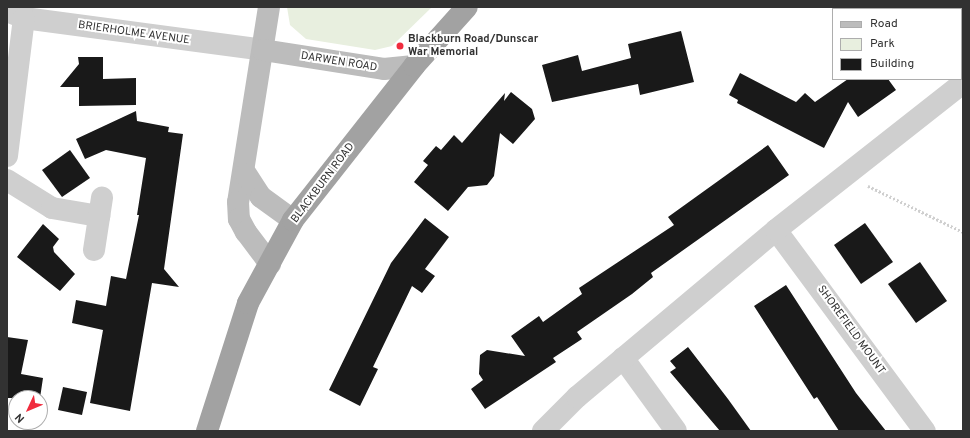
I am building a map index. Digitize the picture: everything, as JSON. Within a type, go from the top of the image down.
[{"type":"highway","name":"BLACKBURN ROAD","points":[[207,431],[248,303],[293,220],[414,66],[467,7]]},
{"type":"main road","points":[[269,7],[246,174],[238,202],[239,219],[270,264]]},
{"type":"main road","name":"DARWEN ROAD","points":[[263,50],[384,69],[414,66]]},
{"type":"main road","points":[[246,174],[261,197],[293,220]]},
{"type":"street","name":"BRIERHOLME AVENUE","points":[[16,14],[263,50]]},
{"type":"street","points":[[7,156],[16,14]]},
{"type":"street","points":[[543,431],[623,358],[776,230],[963,83]]},
{"type":"street","points":[[7,180],[52,208],[101,207],[94,250]]},
{"type":"street","name":"SHOREFIELD MOUNT","points":[[776,230],[925,431]]},
{"type":"street","points":[[623,358],[676,431]]},
{"type":"path","points":[[846,175],[963,232]]},
{"type":"green space","points":[[287,7],[432,7],[392,46],[375,50],[306,39],[290,25]]},
{"type":"building","points":[[681,31],[694,82],[640,95],[638,84],[552,102],[542,65],[578,55],[582,71],[631,58],[628,44]]},
{"type":"building","points":[[78,57],[103,57],[103,79],[136,78],[136,105],[79,106],[79,87],[60,87],[79,64]]},
{"type":"building","points":[[740,73],[796,102],[805,93],[815,102],[847,80],[889,80],[896,90],[858,117],[848,102],[824,148],[737,103],[738,100],[729,95]]},
{"type":"building","points":[[511,92],[532,109],[535,119],[513,144],[500,133],[494,176],[487,185],[468,187],[448,211],[414,182],[428,165],[423,161],[436,146],[441,150],[454,135],[462,143],[505,93],[504,101]]},
{"type":"building","points":[[136,111],[137,121],[169,127],[168,132],[183,134],[164,269],[179,287],[152,283],[130,411],[90,403],[103,330],[72,323],[76,300],[106,306],[111,276],[126,279],[139,215],[137,215],[146,158],[106,150],[85,159],[76,139]]},
{"type":"building","points":[[768,145],[789,175],[651,273],[653,277],[632,294],[577,332],[582,339],[553,358],[556,362],[485,409],[471,389],[483,380],[479,374],[480,355],[487,350],[525,356],[511,336],[539,316],[543,322],[582,294],[579,288],[674,225],[668,217]]},
{"type":"building","points":[[70,150],[90,178],[62,197],[42,170]]},
{"type":"building","points":[[425,218],[449,237],[425,269],[435,276],[422,293],[412,286],[373,367],[378,369],[360,406],[329,390],[391,263]]},
{"type":"building","points":[[865,223],[893,262],[861,284],[834,245]]},
{"type":"building","points":[[43,224],[59,239],[53,247],[54,252],[75,274],[60,291],[17,257]]},
{"type":"building","points":[[920,262],[947,301],[916,323],[888,284]]},
{"type":"building","points":[[786,285],[856,393],[886,431],[839,431],[817,397],[814,399],[754,306]]},
{"type":"building","points":[[7,337],[28,340],[21,374],[43,378],[41,390],[8,390],[7,398]]},
{"type":"building","points":[[688,347],[751,431],[720,431],[670,372],[676,368],[670,361]]},
{"type":"building","points":[[63,387],[87,392],[82,415],[58,410]]},
{"type":"place","name":"Blackburn Road/Dunscar War Memorial","points":[[400,46]]}]
